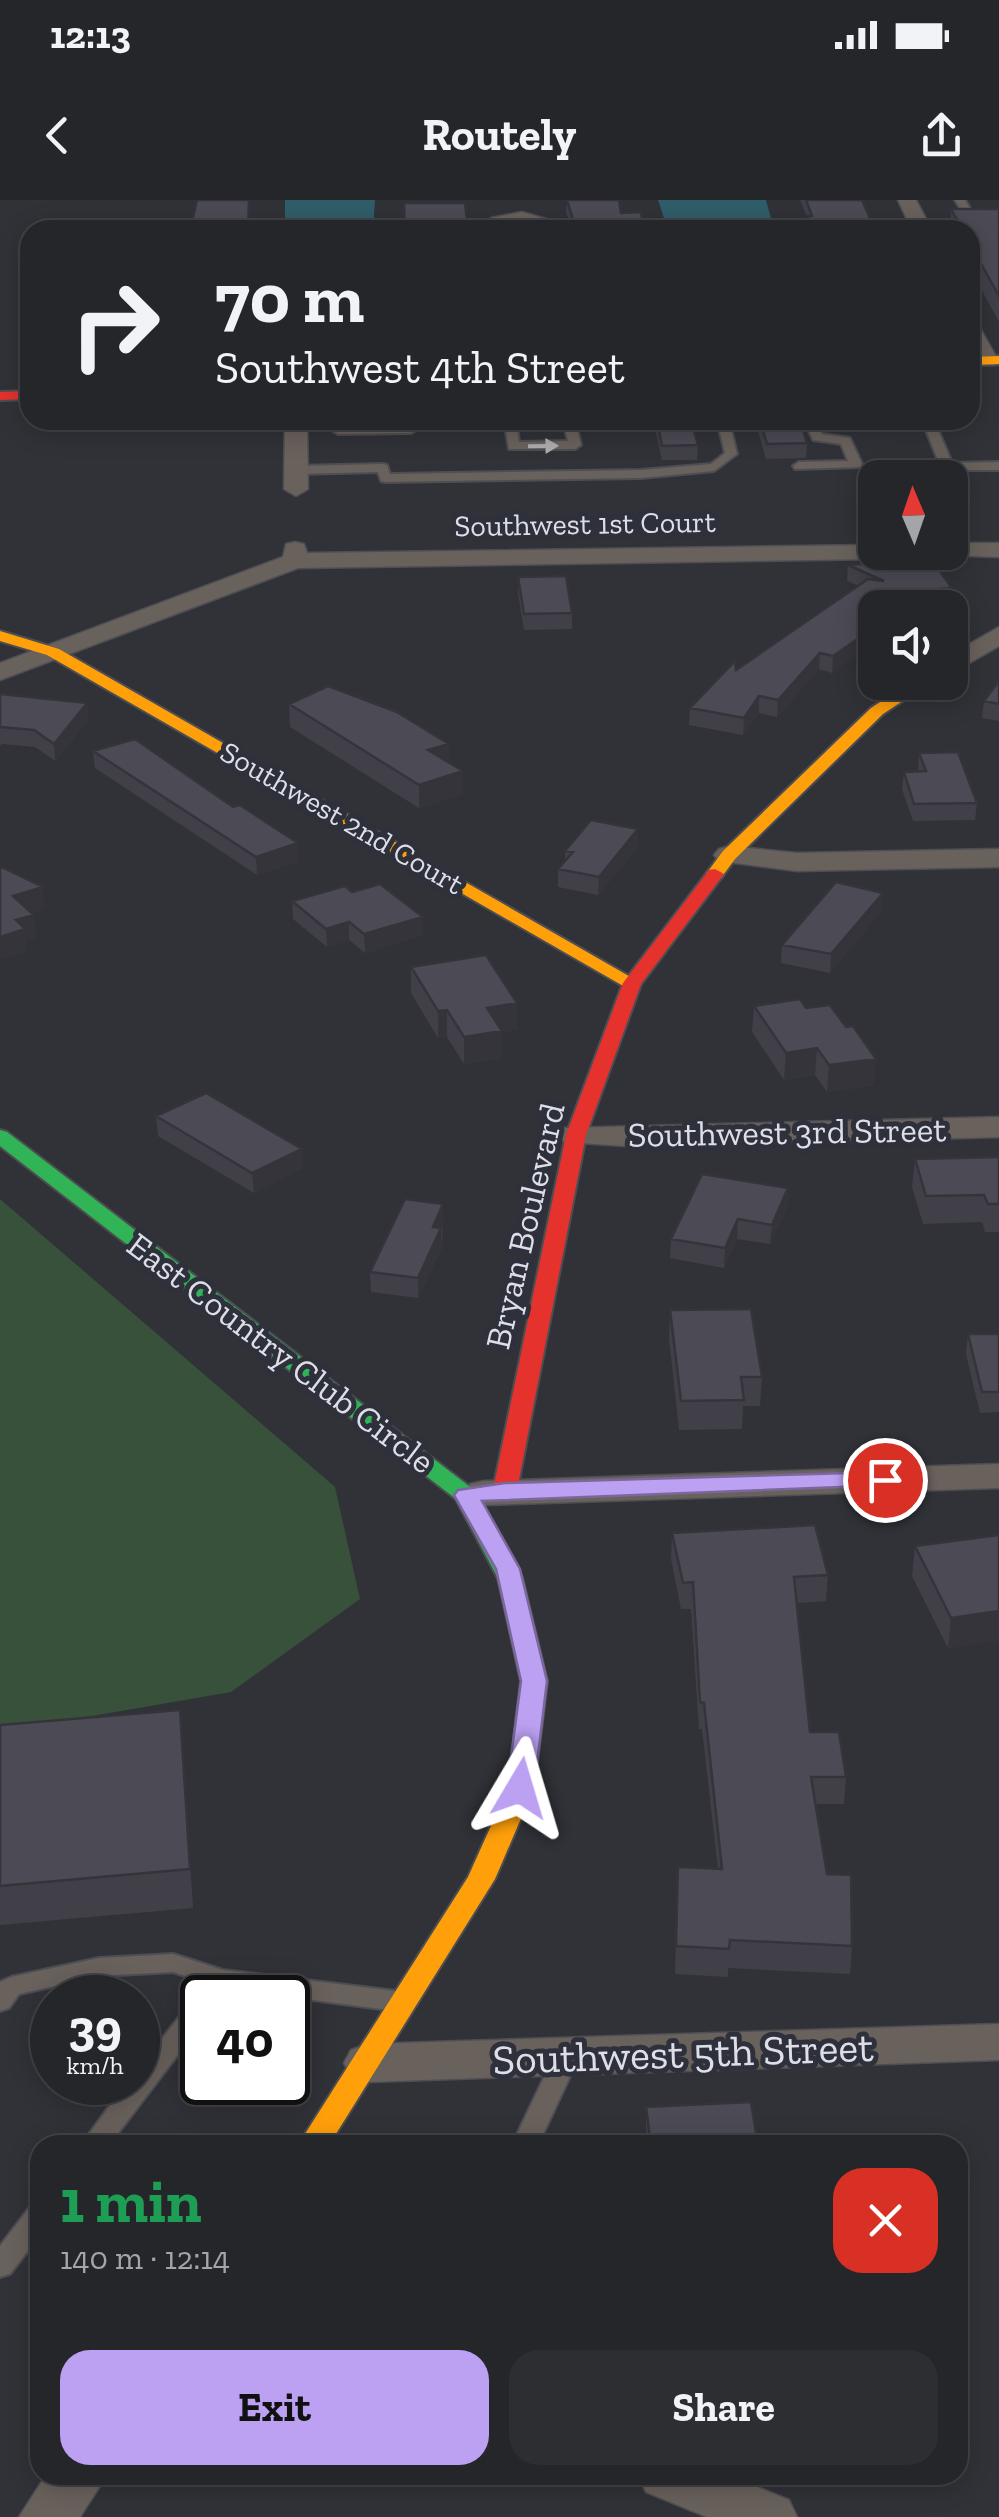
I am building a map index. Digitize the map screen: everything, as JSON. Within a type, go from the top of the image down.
[{"type":"street","points":[[296,430],[296,480]]},
{"type":"street","points":[[968,550],[999,550]]},
{"type":"street","name":"Southwest 1st Court","points":[[0,672],[295,555],[858,552]]},
{"type":"street","name":"Southwest 2nd Court","points":[[0,636],[53,652],[632,983]]},
{"type":"street","points":[[968,657],[994,643]]},
{"type":"street","name":"Bryan Boulevard","points":[[486,1493],[576,1135],[632,983],[728,856],[876,712],[895,700]]},
{"type":"street","points":[[728,856],[797,862],[999,858]]},
{"type":"street","name":"Southwest 3rd Street","points":[[576,1135],[640,1137],[999,1127]]},
{"type":"street","name":"East Country Club Circle","points":[[0,1136],[486,1493],[534,1681],[520,1788],[480,1878],[320,2135]]},
{"type":"street","points":[[486,1493],[999,1476]]},
{"type":"street","name":"Southwest 5th Street","points":[[368,2063],[999,2042]]},
{"type":"street","points":[[47,2517],[71,2485]]},
{"type":"street","points":[[691,2485],[769,2517]]},
{"type":"lane","points":[[511,430],[513,446],[574,445],[572,430]]},
{"type":"lane","points":[[296,480],[383,468],[385,478],[641,474],[714,467],[731,454],[725,430]]},
{"type":"lane","points":[[799,466],[856,464],[846,441],[817,437],[814,430]]},
{"type":"lane","points":[[931,430],[940,467],[999,466]]},
{"type":"lane","points":[[4,1991],[99,1967],[173,1963],[193,1975]]},
{"type":"lane","points":[[310,1995],[405,2002]]},
{"type":"lane","points":[[102,2135],[180,2034]]},
{"type":"lane","points":[[530,2135],[566,2057]]},
{"type":"lane","points":[[0,2266],[30,2228]]},
{"type":"green space","points":[[0,1199],[335,1487],[360,1599],[231,1692],[0,1732]]},
{"type":"water","points":[[285,200],[375,200],[374,220],[285,220]]},
{"type":"water","points":[[658,200],[766,200],[771,220],[665,220]]},
{"type":"building","points":[[197,200],[249,200],[248,220],[192,220]]},
{"type":"building","points":[[567,200],[619,200],[621,213],[641,212],[642,220],[573,220]]},
{"type":"building","points":[[806,200],[862,200],[871,220],[809,220],[808,216],[812,216]]},
{"type":"building","points":[[404,203],[465,203],[467,220],[405,220]]},
{"type":"building","points":[[951,209],[999,209],[999,296],[980,262],[980,220],[957,220]]},
{"type":"building","points":[[659,430],[694,430],[698,445],[662,446]]},
{"type":"building","points":[[763,430],[803,430],[807,443],[767,444]]},
{"type":"building","points":[[859,570],[939,570],[952,588],[858,590],[858,639],[833,656],[820,653],[778,700],[759,696],[744,718],[690,708],[735,661],[736,670],[868,579],[884,581]]},
{"type":"building","points":[[566,576],[572,613],[524,614],[518,577]]},
{"type":"building","points":[[999,681],[999,704],[984,701]]},
{"type":"building","points":[[328,686],[397,712],[449,744],[428,750],[463,771],[419,785],[289,704]]},
{"type":"building","points":[[0,694],[87,703],[54,744],[34,730],[0,727]]},
{"type":"building","points":[[135,739],[233,807],[240,805],[298,843],[256,857],[93,751]]},
{"type":"building","points":[[958,752],[977,803],[914,804],[904,772],[926,771],[919,753]]},
{"type":"building","points":[[591,820],[638,829],[599,877],[558,869],[573,852],[565,851]]},
{"type":"building","points":[[0,866],[43,887],[13,896],[34,915],[16,920],[25,929],[0,937]]},
{"type":"building","points":[[836,882],[883,893],[831,954],[782,945]]},
{"type":"building","points":[[380,884],[423,917],[364,934],[349,922],[326,929],[292,901],[345,886],[352,892]]},
{"type":"building","points":[[486,955],[517,1003],[487,1008],[502,1031],[464,1037],[447,1010],[438,1011],[411,967]]},
{"type":"building","points":[[800,999],[806,1008],[830,1005],[846,1027],[853,1026],[876,1059],[829,1065],[817,1048],[786,1053],[754,1006]]},
{"type":"building","points":[[206,1093],[302,1149],[252,1173],[156,1116]]},
{"type":"building","points":[[999,1157],[999,1204],[988,1204],[984,1195],[926,1196],[915,1159]]},
{"type":"building","points":[[702,1174],[788,1188],[772,1225],[738,1219],[725,1248],[671,1239]]},
{"type":"building","points":[[405,1199],[443,1204],[433,1227],[441,1228],[418,1278],[370,1272]]},
{"type":"building","points":[[751,1309],[762,1377],[741,1377],[744,1400],[681,1401],[670,1310]]},
{"type":"building","points":[[968,1334],[999,1334],[999,1392],[982,1392]]},
{"type":"building","points":[[815,1525],[828,1575],[794,1577],[810,1732],[839,1732],[846,1777],[811,1777],[827,1874],[851,1875],[852,1946],[730,1940],[729,1949],[676,1946],[678,1867],[722,1869],[704,1703],[700,1702],[693,1582],[683,1583],[672,1533]]},
{"type":"building","points":[[999,1535],[999,1611],[951,1618],[915,1546]]},
{"type":"building","points":[[180,1710],[190,1869],[0,1886],[0,1725]]},
{"type":"building","points":[[751,2102],[756,2135],[650,2135],[646,2107]]},
{"type":"traffic: fast","points":[[0,1136],[466,1495],[510,1578]]},
{"type":"traffic: slow","points":[[980,361],[999,360]]},
{"type":"traffic: slow","points":[[0,636],[53,652],[632,983]]},
{"type":"traffic: slow","points":[[715,874],[729,855],[877,711],[894,700]]},
{"type":"traffic: slow","points":[[319,2135],[481,1879],[521,1788],[534,1681],[510,1578]]},
{"type":"traffic: jam","points":[[0,396],[20,395]]},
{"type":"traffic: jam","points":[[505,1490],[576,1135],[632,983],[715,874]]},
{"type":"route","points":[[520,1788],[534,1681],[508,1569],[466,1495],[505,1490],[885,1480]]}]
